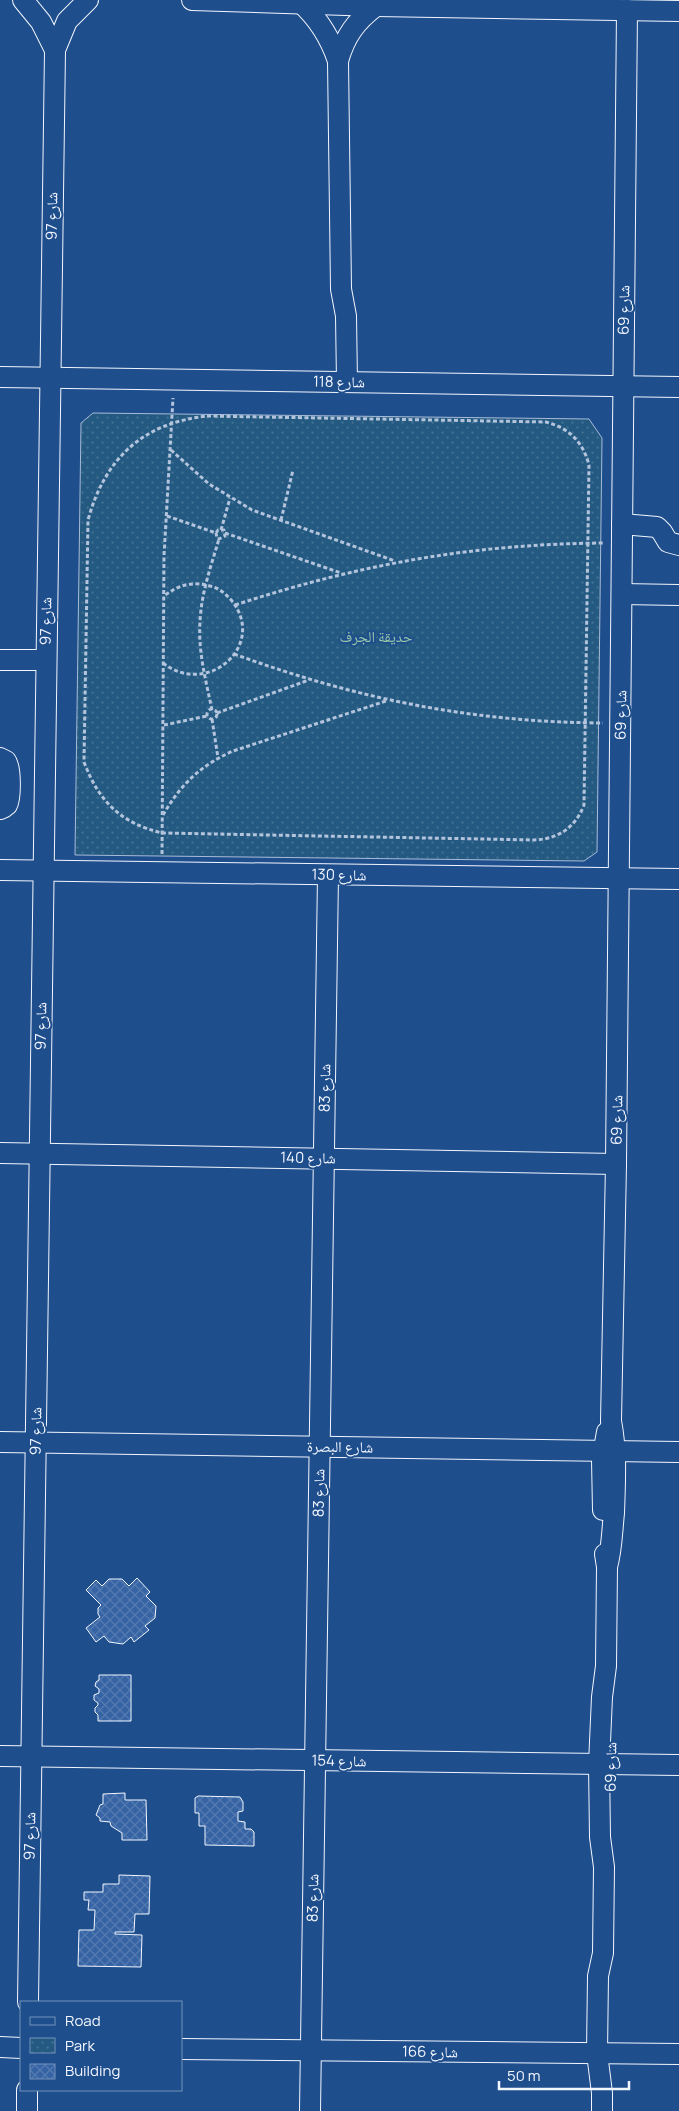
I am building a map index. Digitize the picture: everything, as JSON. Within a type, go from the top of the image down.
[{"type":"street","name":"شارع 97","points":[[23,0],[41,22],[55,50]]},
{"type":"street","name":"شارع 97","points":[[28,2001],[42,870],[55,50],[67,22],[88,0]]},
{"type":"street","points":[[192,0],[300,2],[376,6],[679,11]]},
{"type":"street","points":[[300,2],[324,28],[338,60]]},
{"type":"street","points":[[340,382],[346,316],[342,289],[338,60],[343,44],[351,29],[362,16],[376,6]]},
{"type":"street","name":"شارع 69","points":[[602,2102],[607,1976],[603,1953],[604,1867],[609,1842],[605,1764],[611,1691],[606,1666],[607,1567],[612,1540],[609,1451],[616,1164],[627,10]]},
{"type":"street","name":"شارع 118","points":[[0,377],[679,387]]},
{"type":"street","points":[[622,533],[656,527],[662,532],[668,542],[679,545]]},
{"type":"street","points":[[622,594],[679,595]]},
{"type":"street","points":[[0,660],[46,660]]},
{"type":"street","points":[[0,758],[6,761],[10,769],[8,800],[5,807],[0,809]]},
{"type":"street","name":"شارع 130","points":[[0,870],[679,879]]},
{"type":"street","name":"شارع 83","points":[[310,2111],[328,874]]},
{"type":"street","name":"شارع 140","points":[[0,1153],[616,1164]]},
{"type":"street","name":"شارع البصرة","points":[[0,1442],[679,1452]]},
{"type":"street","name":"شارع 154","points":[[0,1756],[679,1765]]},
{"type":"street","points":[[0,2047],[20,2048]]},
{"type":"street","name":"شارع 166","points":[[182,2049],[679,2054]]},
{"type":"street","points":[[26,2111],[27,2091]]},
{"type":"path","points":[[162,872],[164,596],[174,379]]},
{"type":"path","points":[[207,416],[546,422],[556,424],[578,441],[586,454],[589,465],[584,806],[580,815],[565,831],[545,839],[162,833],[141,828],[114,811],[95,788],[84,762],[88,520],[96,496],[107,474],[118,460],[145,436],[173,422],[207,416]]},
{"type":"path","points":[[171,450],[209,484],[252,510],[395,561]]},
{"type":"path","points":[[281,520],[293,470]]},
{"type":"path","points":[[216,533],[221,530],[230,498]]},
{"type":"path","points":[[167,516],[216,533]]},
{"type":"path","points":[[221,530],[341,573]]},
{"type":"path","points":[[216,533],[219,539],[206,585],[200,620],[201,657],[212,710],[217,713]]},
{"type":"path","points":[[219,539],[224,538],[225,533]]},
{"type":"path","points":[[235,605],[341,573],[395,561],[505,546],[588,543],[622,533]]},
{"type":"path","points":[[163,662],[188,675],[205,675],[222,666],[234,654],[241,638],[242,630],[239,612],[223,592],[198,583],[179,586],[164,596]]},
{"type":"path","points":[[234,654],[310,680],[387,701],[443,711],[500,718],[620,723]]},
{"type":"path","points":[[212,720],[217,716],[217,713],[310,680]]},
{"type":"path","points":[[163,815],[180,788],[204,766],[218,758],[233,751],[387,701]]},
{"type":"path","points":[[164,725],[207,716],[212,710]]},
{"type":"path","points":[[207,716],[212,720],[218,758]]},
{"type":"green space","name":"حديقة الجرف","points":[[93,413],[589,419],[602,438],[597,852],[584,861],[75,855],[81,423]]},
{"type":"building","points":[[137,1578],[150,1592],[146,1596],[156,1606],[155,1618],[145,1626],[149,1630],[134,1642],[131,1637],[123,1644],[109,1642],[104,1636],[96,1642],[86,1628],[100,1617],[98,1608],[101,1605],[86,1590],[96,1580],[102,1586],[109,1579],[122,1579],[129,1586]]},
{"type":"building","points":[[99,1675],[131,1675],[131,1721],[98,1721],[95,1708],[98,1703],[94,1700],[94,1695],[99,1693],[99,1689],[95,1686],[99,1680]]},
{"type":"building","points":[[125,1793],[125,1800],[146,1800],[147,1840],[122,1840],[122,1833],[111,1826],[110,1822],[100,1821],[100,1818],[96,1815],[100,1805],[103,1804],[103,1794]]},
{"type":"building","points":[[198,1796],[240,1797],[243,1802],[243,1811],[238,1812],[238,1821],[245,1822],[245,1829],[251,1829],[254,1832],[254,1846],[205,1845],[205,1826],[199,1826],[199,1813],[195,1813],[195,1798]]},
{"type":"building","points":[[119,1875],[150,1876],[149,1914],[135,1914],[134,1932],[115,1932],[115,1934],[142,1935],[141,1967],[78,1966],[79,1930],[94,1930],[95,1910],[88,1910],[89,1900],[84,1900],[84,1892],[103,1892],[103,1884],[119,1884]]}]
